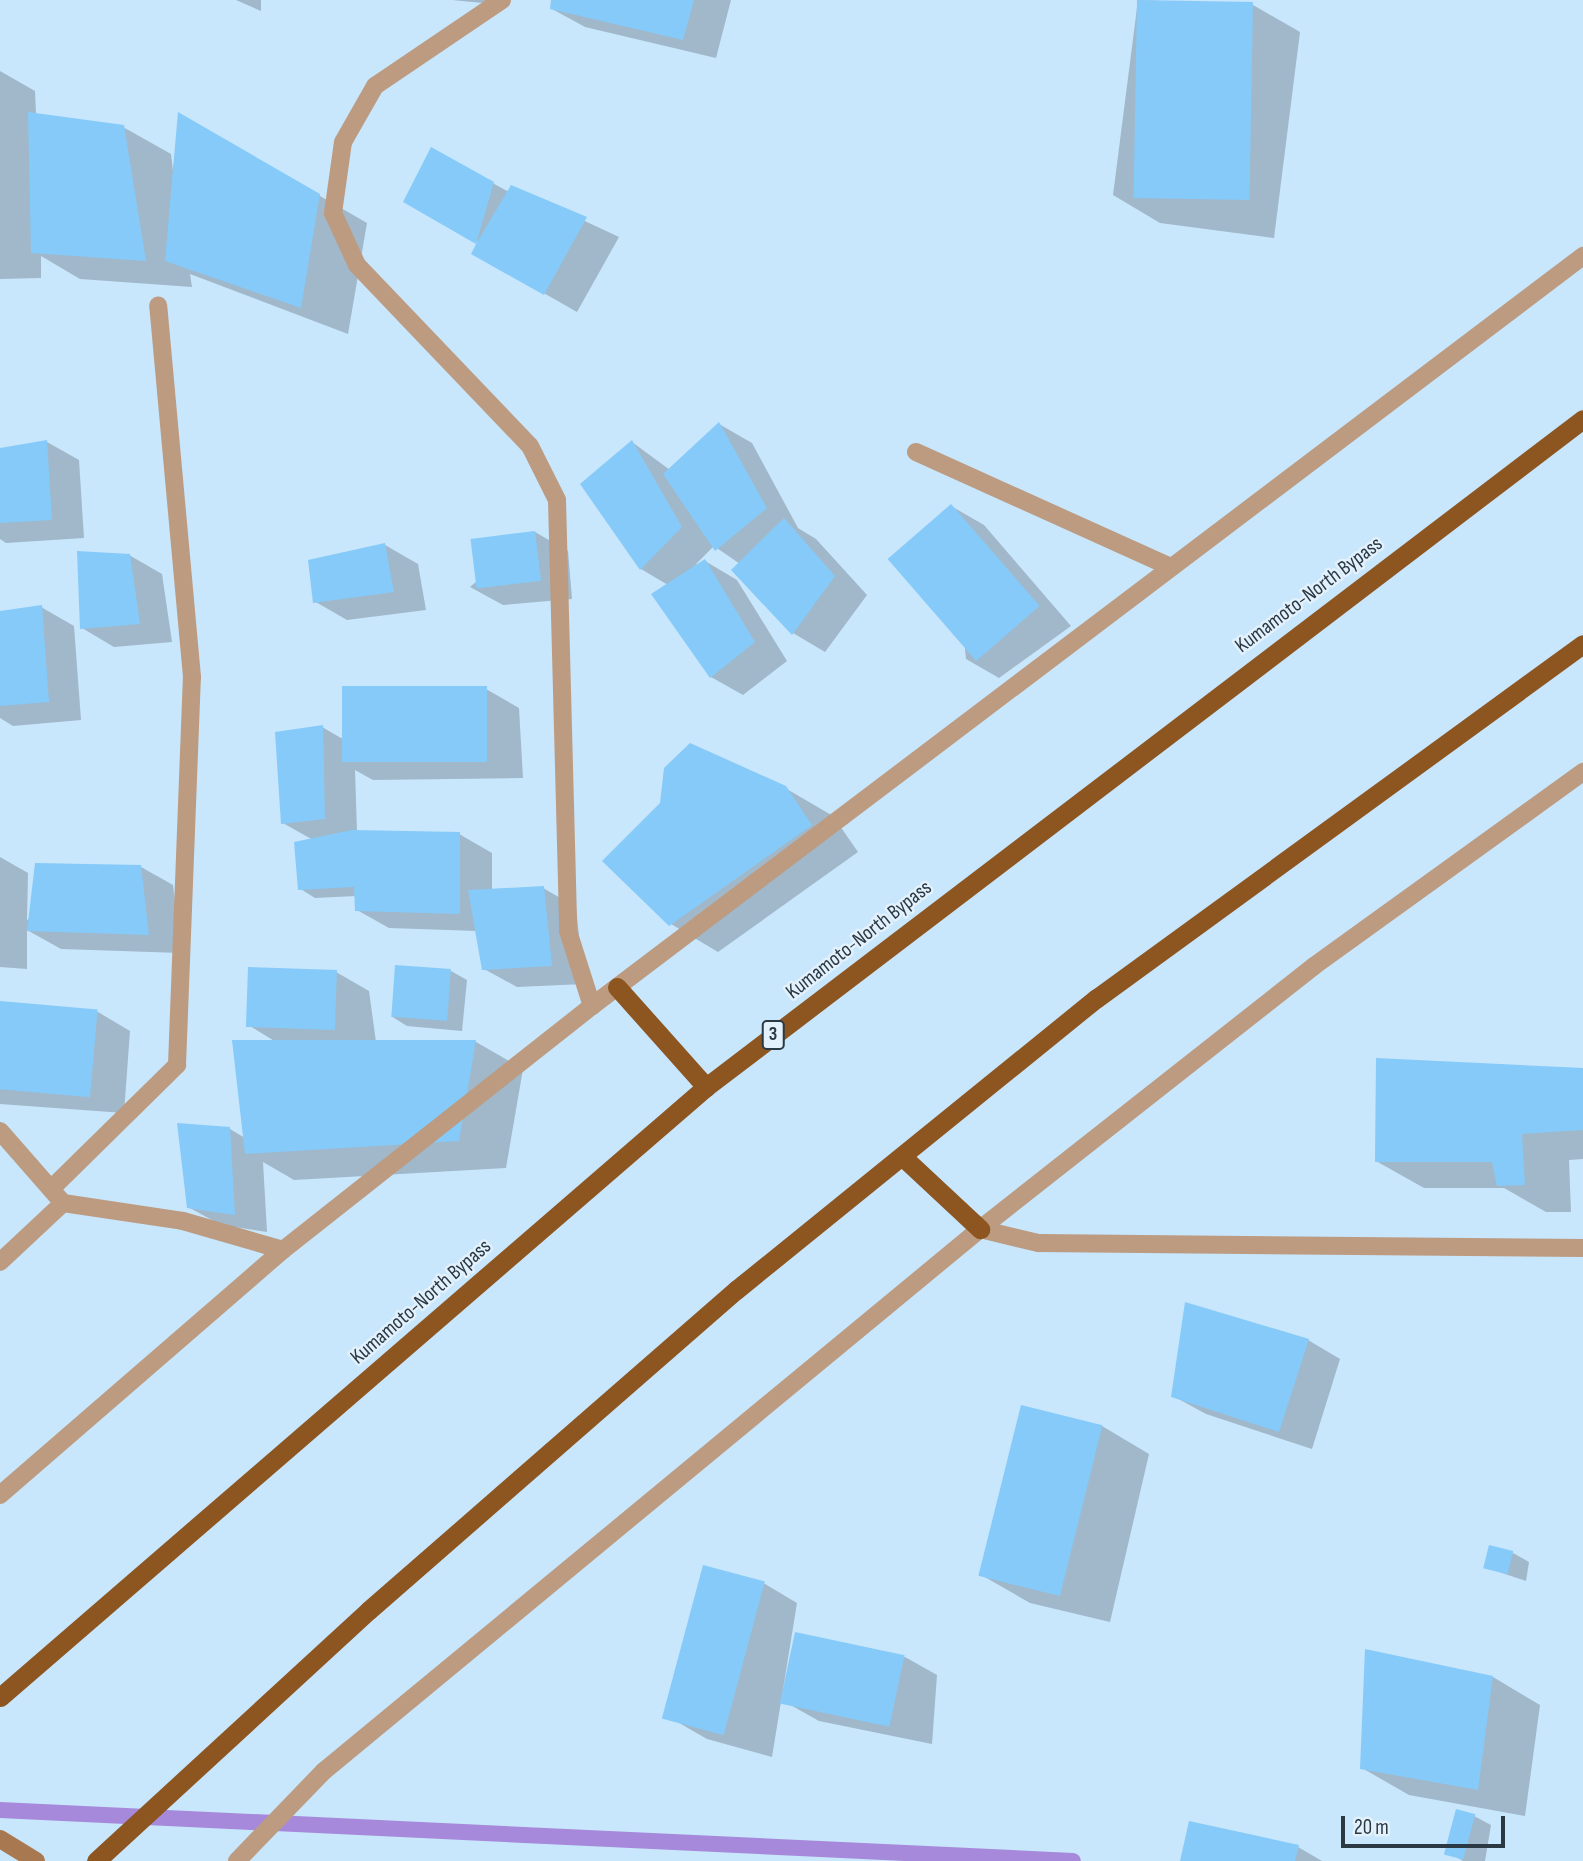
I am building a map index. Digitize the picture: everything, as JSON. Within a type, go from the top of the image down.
[{"type":"highway","name":"Kumamoto-North Bypass","points":[[0,1697],[705,1087],[1583,419]]},
{"type":"highway","points":[[96,1861],[369,1610],[736,1290],[905,1159],[1097,998],[1583,644]]},
{"type":"highway","points":[[617,987],[705,1087]]},
{"type":"highway","points":[[905,1159],[980,1229]]},
{"type":"main road","points":[[0,1839],[36,1861]]},
{"type":"street","points":[[502,0],[375,86],[343,142],[333,214],[357,265],[530,446],[557,500],[568,931],[592,1006]]},
{"type":"street","points":[[0,1494],[283,1250],[592,1006],[1168,566],[1472,345],[1583,256]]},
{"type":"street","points":[[51,1189],[177,1065],[192,677],[158,306]]},
{"type":"street","points":[[916,452],[1168,566]]},
{"type":"street","points":[[237,1861],[324,1771],[980,1229],[1314,966],[1583,772]]},
{"type":"street","points":[[0,1132],[64,1203],[183,1221],[283,1250]]},
{"type":"street","points":[[0,1262],[64,1203]]},
{"type":"street","points":[[980,1229],[1038,1243],[1583,1248]]},
{"type":"building","points":[[551,0],[694,0],[683,40],[550,9]]},
{"type":"building","points":[[1137,0],[1253,2],[1250,200],[1134,198]]},
{"type":"building","points":[[28,112],[124,125],[146,261],[31,253]]},
{"type":"building","points":[[178,112],[320,194],[301,308],[165,261]]},
{"type":"building","points":[[431,147],[494,182],[476,244],[403,202]]},
{"type":"building","points":[[511,185],[587,217],[544,295],[471,254]]},
{"type":"building","points":[[719,422],[767,508],[715,551],[663,474]]},
{"type":"building","points":[[47,440],[52,520],[0,523],[0,448]]},
{"type":"building","points":[[632,440],[682,527],[640,570],[580,484]]},
{"type":"building","points":[[951,504],[1040,606],[976,661],[888,559]]},
{"type":"building","points":[[784,518],[835,576],[792,635],[731,570]]},
{"type":"building","points":[[535,531],[541,581],[477,589],[470,539]]},
{"type":"building","points":[[385,543],[394,592],[313,603],[308,560]]},
{"type":"building","points":[[77,551],[130,554],[140,624],[80,629]]},
{"type":"building","points":[[705,559],[755,642],[710,678],[651,594]]},
{"type":"building","points":[[42,605],[49,702],[0,706],[0,611]]},
{"type":"building","points":[[342,686],[487,686],[487,762],[342,762]]},
{"type":"building","points":[[323,725],[325,819],[281,824],[275,732]]},
{"type":"building","points":[[690,743],[786,786],[812,825],[669,926],[602,861],[660,803],[664,768]]},
{"type":"building","points":[[352,830],[460,832],[460,914],[355,911],[354,887],[298,890],[294,842]]},
{"type":"building","points":[[35,863],[141,865],[149,935],[27,931]]},
{"type":"building","points":[[544,886],[552,966],[482,970],[468,890]]},
{"type":"building","points":[[395,965],[451,969],[447,1021],[391,1017]]},
{"type":"building","points":[[248,967],[337,970],[335,1030],[246,1027]]},
{"type":"building","points":[[0,1001],[98,1010],[90,1097],[0,1089]]},
{"type":"building","points":[[232,1040],[476,1040],[459,1141],[245,1154]]},
{"type":"building","points":[[1376,1058],[1583,1068],[1583,1130],[1522,1134],[1525,1185],[1497,1186],[1492,1162],[1375,1162]]},
{"type":"building","points":[[177,1123],[230,1127],[235,1215],[187,1208]]},
{"type":"building","points":[[1185,1302],[1309,1339],[1279,1432],[1171,1397]]},
{"type":"building","points":[[1021,1405],[1103,1425],[1060,1596],[978,1576]]},
{"type":"building","points":[[1489,1545],[1513,1551],[1507,1574],[1483,1568]]},
{"type":"building","points":[[703,1565],[765,1582],[724,1735],[662,1719]]},
{"type":"building","points":[[795,1632],[905,1655],[889,1727],[780,1703]]},
{"type":"building","points":[[1365,1649],[1493,1676],[1478,1790],[1360,1769]]},
{"type":"building","points":[[1456,1809],[1475,1814],[1463,1860],[1444,1854]]},
{"type":"building","points":[[1189,1821],[1299,1845],[1295,1861],[1180,1861]]},
{"type":"waterway","points":[[0,1810],[1073,1861]]}]
